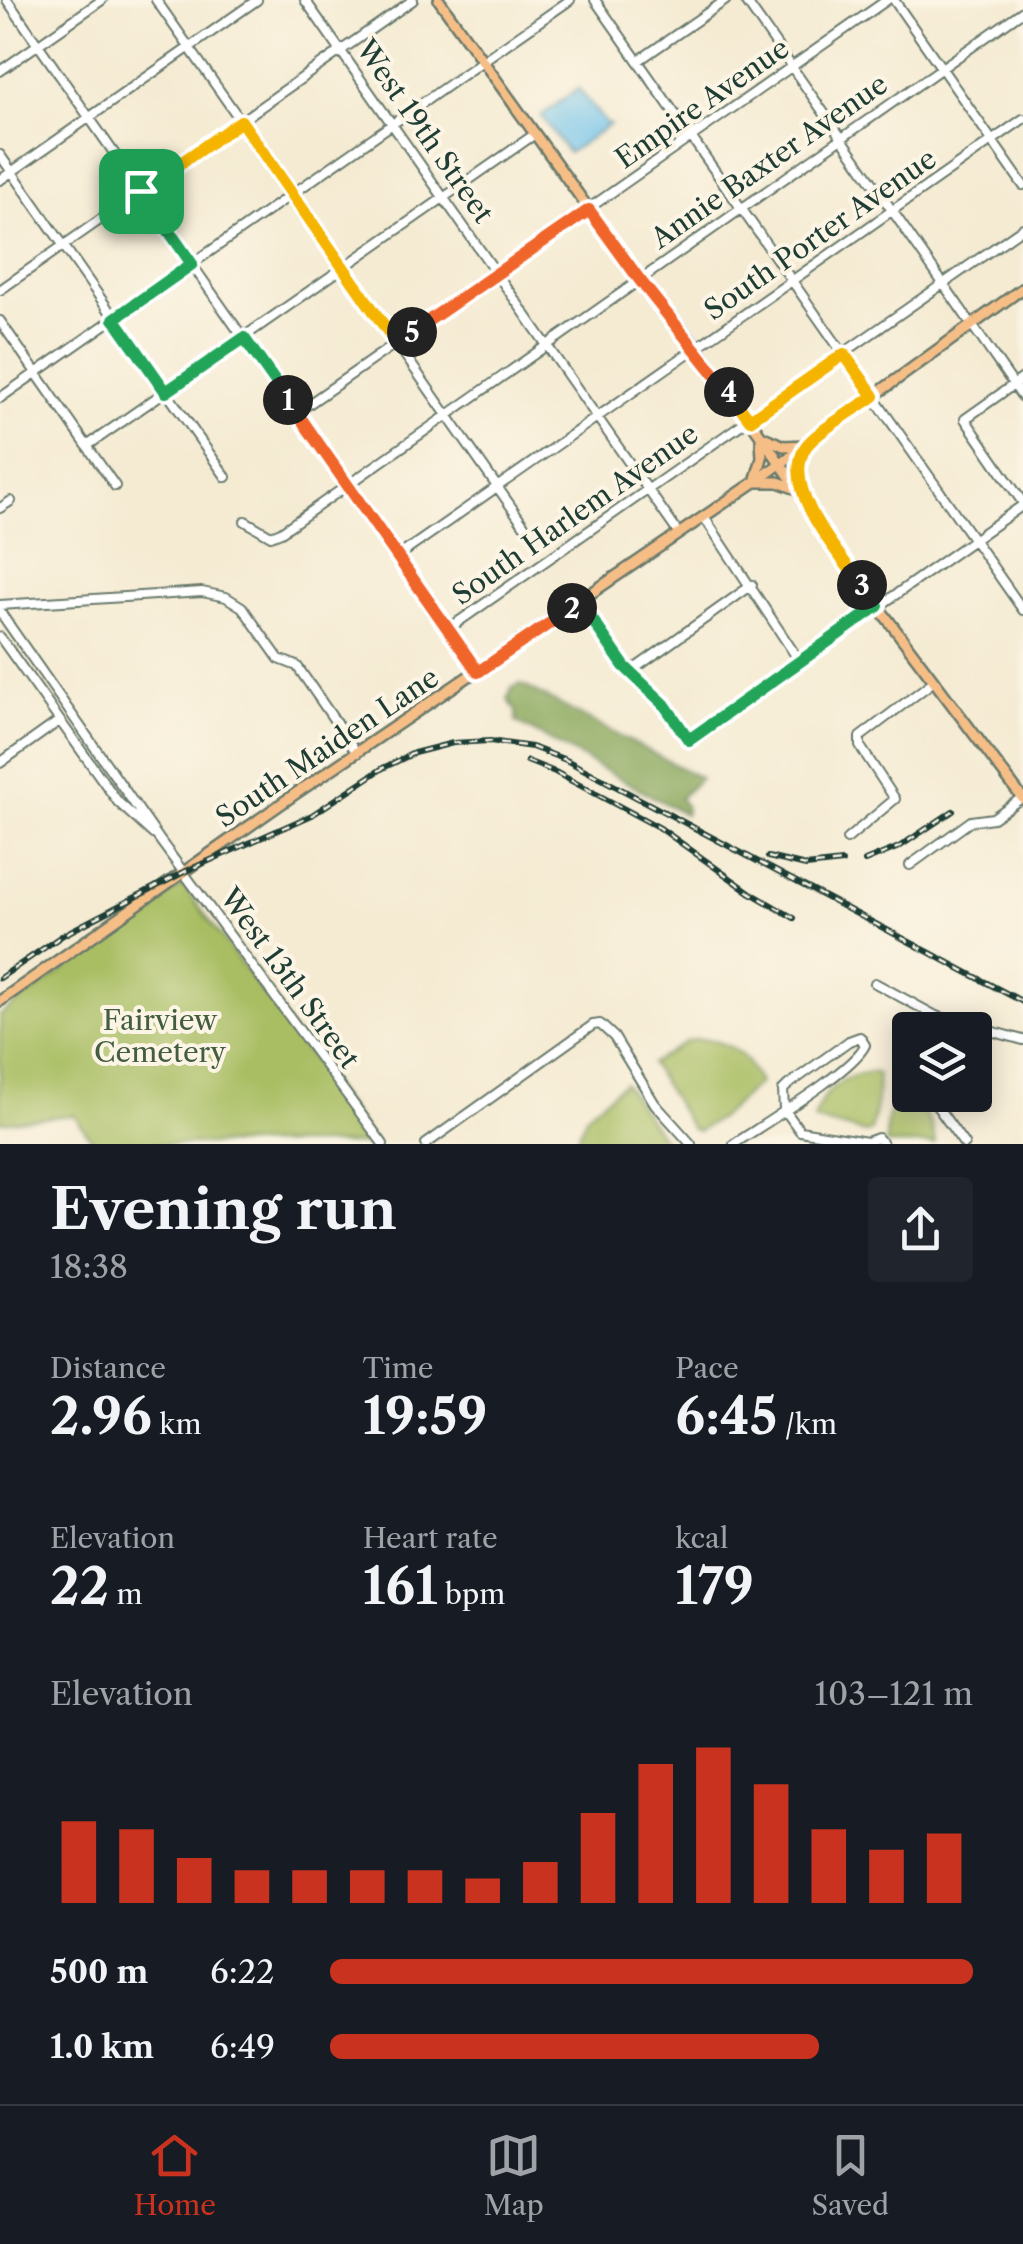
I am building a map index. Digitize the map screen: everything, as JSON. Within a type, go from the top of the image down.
[{"type":"main road","points":[[439,0],[639,279],[750,420],[834,548],[1023,798]]},
{"type":"main road","name":"South Maiden Lane","points":[[0,1000],[755,482],[1023,288]]},
{"type":"main road","points":[[761,436],[783,446],[807,444],[799,465],[800,492]]},
{"type":"main road","points":[[761,436],[762,461],[755,482],[782,483],[800,492]]},
{"type":"street","points":[[7,0],[478,672]]},
{"type":"street","points":[[0,72],[102,0]]},
{"type":"street","points":[[156,0],[524,525]]},
{"type":"street","points":[[0,180],[257,0]]},
{"type":"street","name":"West 19th Street","points":[[305,0],[680,534]]},
{"type":"street","points":[[0,290],[413,0]]},
{"type":"street","points":[[0,398],[570,0]]},
{"type":"street","points":[[595,0],[1023,610]]},
{"type":"street","points":[[638,61],[726,0]]},
{"type":"street","points":[[745,0],[1023,398]]},
{"type":"street","points":[[890,0],[1023,185]]},
{"type":"street","name":"Empire Avenue","points":[[296,413],[890,0]]},
{"type":"street","name":"Annie Baxter Avenue","points":[[244,520],[266,534],[275,535],[1023,10]]},
{"type":"street","name":"South Porter Avenue","points":[[397,556],[1023,120]]},
{"type":"street","points":[[88,446],[535,134]]},
{"type":"street","points":[[0,155],[226,478]]},
{"type":"street","name":"South Harlem Avenue","points":[[448,629],[1023,228]]},
{"type":"street","points":[[0,322],[116,486]]},
{"type":"street","points":[[580,602],[630,672],[664,704],[689,740],[1023,504],[965,419],[1023,378]]},
{"type":"street","points":[[0,508],[12,500]]},
{"type":"street","points":[[704,517],[800,662]]},
{"type":"street","points":[[630,672],[752,585]]},
{"type":"street","points":[[0,608],[217,594],[237,604],[280,658],[297,666],[357,753]]},
{"type":"street","name":"West 13th Street","points":[[0,608],[4,626],[30,654],[159,839],[383,1144]]},
{"type":"street","name":"West 13th Street","points":[[0,637],[118,802],[159,839]]},
{"type":"street","points":[[17,662],[30,654]]},
{"type":"street","points":[[30,679],[42,671]]},
{"type":"street","points":[[847,839],[895,799],[860,746],[860,737],[934,681]]},
{"type":"street","points":[[52,710],[64,702]]},
{"type":"street","points":[[0,763],[77,720]]},
{"type":"street","points":[[910,865],[972,820],[993,818],[1023,798]]},
{"type":"street","points":[[875,983],[929,1012]]},
{"type":"street","points":[[426,1144],[593,1026],[602,1024],[650,1098],[690,1144]]},
{"type":"street","points":[[992,1031],[1023,1040]]},
{"type":"street","points":[[734,1144],[784,1109],[853,1061],[864,1050],[864,1040],[855,1037],[788,1084],[782,1095],[784,1109],[800,1132],[869,1143],[878,1138],[883,1144]]},
{"type":"street","points":[[940,1112],[964,1144]]},
{"type":"green space","points":[[521,684],[700,778],[680,798],[685,814],[516,722],[516,711],[508,699],[512,688]]},
{"type":"green space","name":"Fairview Cemetery","points":[[183,885],[375,1144],[95,1144],[74,1115],[0,1122],[0,1015]]},
{"type":"green space","points":[[700,1039],[737,1051],[759,1083],[722,1116],[698,1131],[691,1128],[651,1064],[687,1041]]},
{"type":"green space","points":[[871,1072],[878,1074],[871,1131],[814,1120],[822,1100],[834,1086]]},
{"type":"green space","points":[[624,1083],[666,1144],[575,1144],[587,1114]]},
{"type":"green space","points":[[892,1104],[892,1112],[923,1112],[935,1144],[886,1144]]},
{"type":"water","points":[[578,88],[607,125],[611,124],[568,153],[541,116]]},
{"type":"railway","points":[[0,978],[63,935],[184,872],[312,815],[383,768],[414,753],[453,743],[490,741],[532,747],[566,760],[1023,1002]]},
{"type":"railway","points":[[527,761],[660,828],[751,893],[794,918]]},
{"type":"railway","points":[[865,861],[899,847],[953,811]]},
{"type":"railway","points":[[768,857],[806,866],[842,862]]},
{"type":"route","points":[[241,121],[396,343],[589,210],[750,420],[844,354],[874,396],[807,444],[799,465],[800,492],[834,548],[878,606],[689,740],[664,704],[624,666],[580,602],[478,672],[244,338],[166,392],[114,319],[192,264],[141,191],[241,121]]}]
